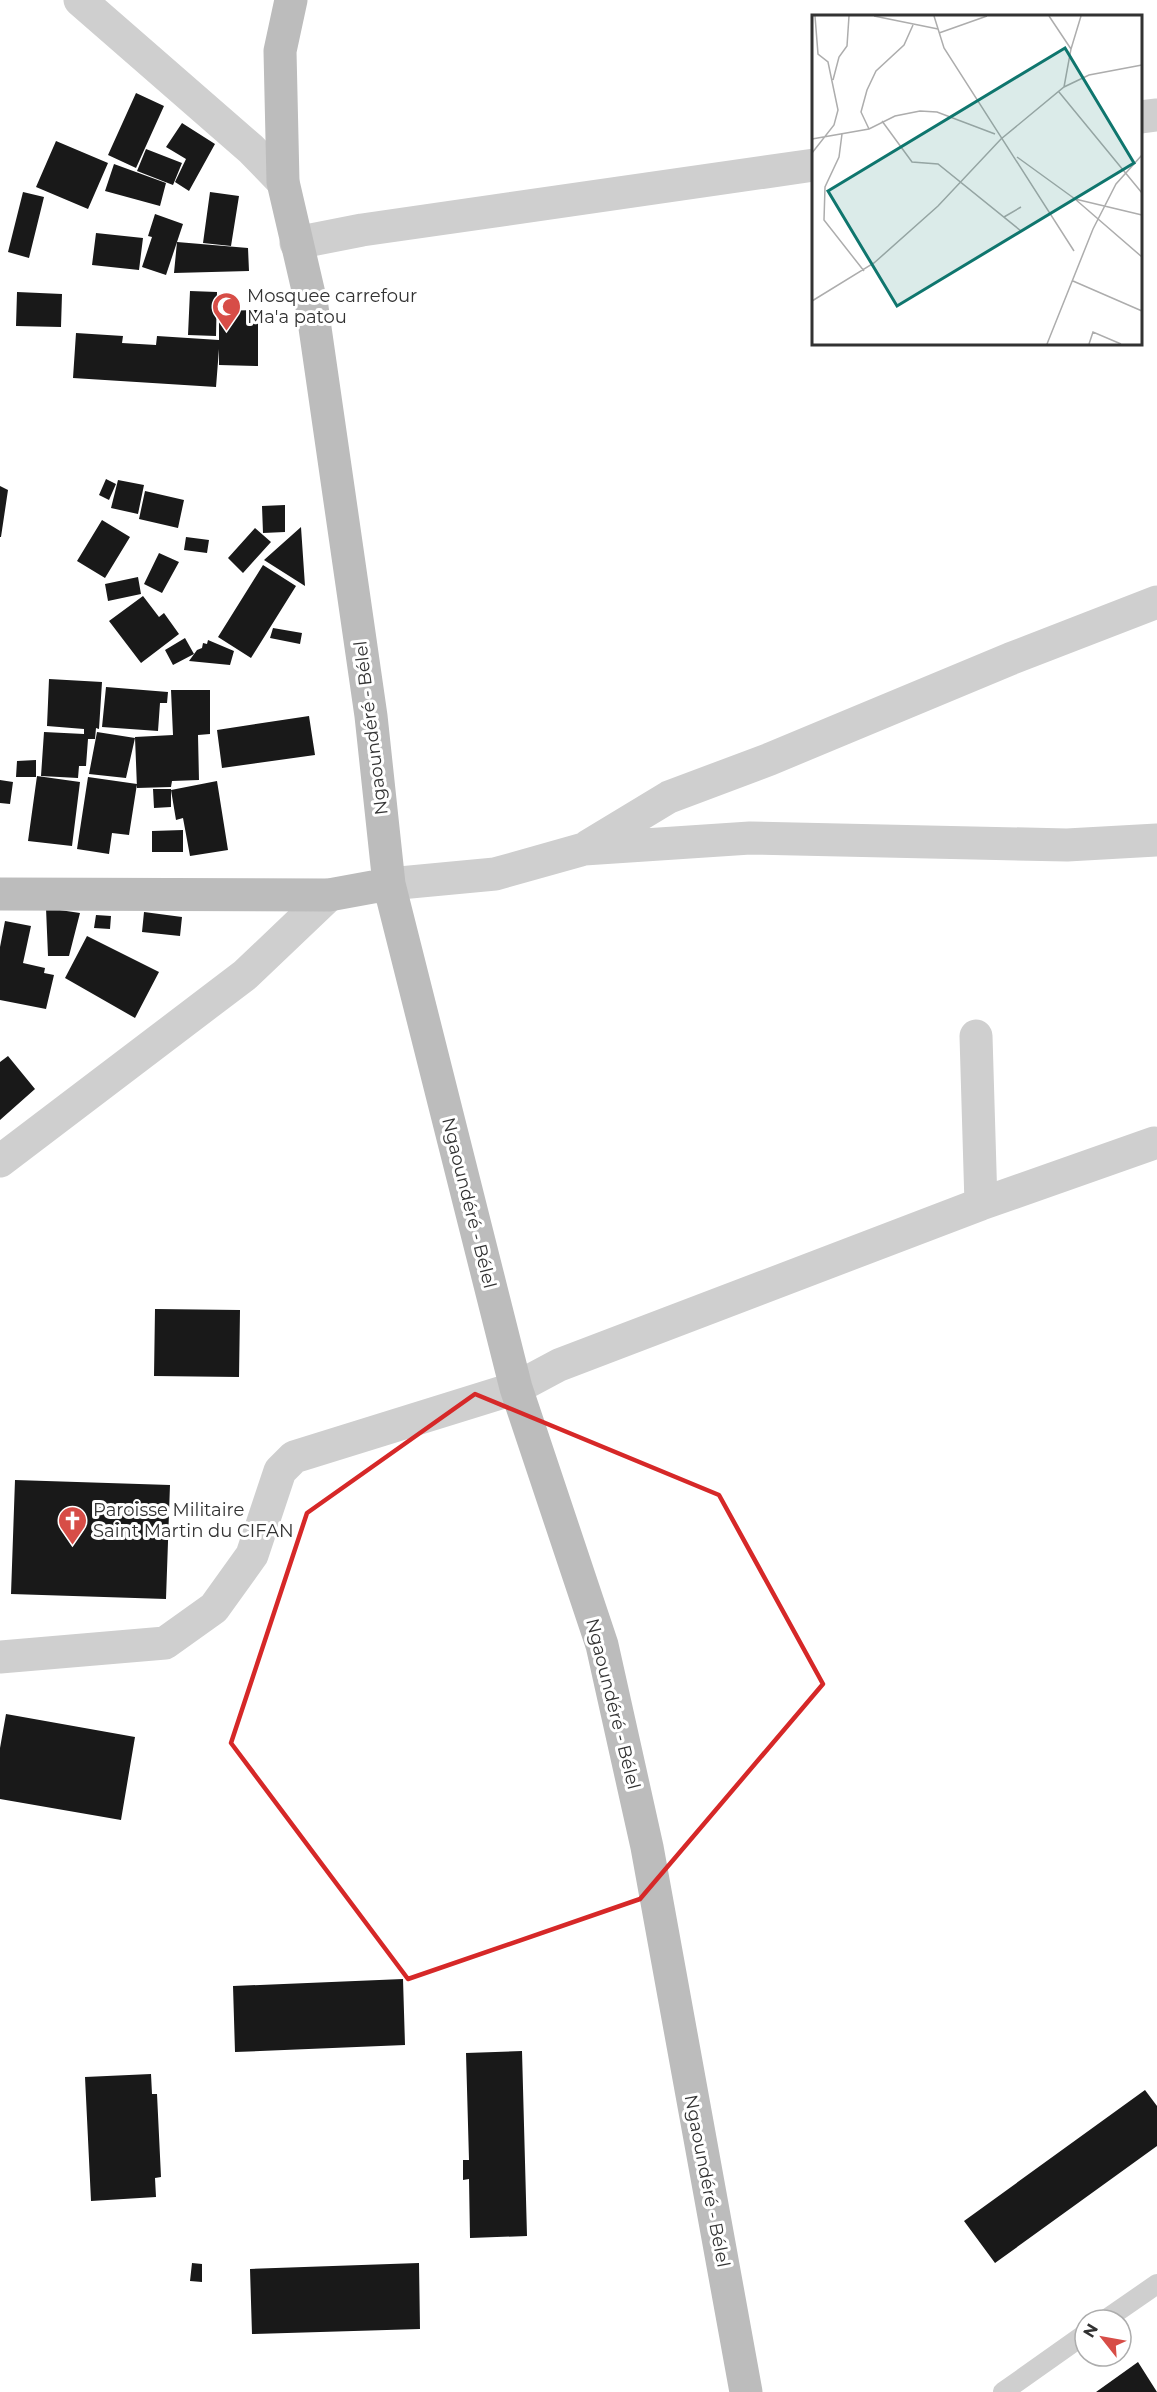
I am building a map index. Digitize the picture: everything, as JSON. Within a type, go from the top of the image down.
[{"type":"main road","name":"Ngaoundéré - Bélel","points":[[291,0],[280,51],[283,182],[312,308],[344,521],[372,716],[388,884],[516,1388],[602,1645],[646,1847],[746,2392]]},
{"type":"main road","points":[[0,894],[329,895],[388,884]]},
{"type":"street","points":[[80,0],[251,149],[283,182]]},
{"type":"street","points":[[1142,117],[1157,115]]},
{"type":"street","points":[[296,243],[374,228],[812,165]]},
{"type":"street","points":[[584,849],[669,797],[770,759],[1010,659],[1157,602]]},
{"type":"street","points":[[388,884],[495,874],[584,849],[750,838],[1067,845],[1157,840]]},
{"type":"street","points":[[0,1161],[245,975],[329,895]]},
{"type":"street","points":[[976,1036],[981,1204]]},
{"type":"street","points":[[0,1657],[165,1643],[214,1608],[252,1555],[280,1471],[294,1457],[516,1388],[559,1365],[981,1204],[1154,1143]]},
{"type":"lane","points":[[1122,2308],[1157,2284]]},
{"type":"lane","points":[[1003,2392],[1073,2342]]},
{"type":"highlighted area","points":[[475,1394],[719,1495],[823,1684],[640,1899],[408,1979],[231,1743],[307,1513]]},
{"type":"building","points":[[136,93],[164,106],[136,168],[108,155]]},
{"type":"building","points":[[182,123],[215,144],[189,191],[175,182],[186,159],[166,147]]},
{"type":"building","points":[[56,141],[108,163],[88,209],[36,187]]},
{"type":"building","points":[[146,149],[182,163],[173,185],[137,171]]},
{"type":"building","points":[[114,164],[166,183],[160,206],[105,191]]},
{"type":"building","points":[[23,192],[44,197],[29,258],[8,252]]},
{"type":"building","points":[[210,192],[239,196],[231,246],[203,243]]},
{"type":"building","points":[[155,214],[183,224],[166,275],[142,267],[152,237],[148,236]]},
{"type":"building","points":[[96,233],[143,238],[139,270],[92,265]]},
{"type":"building","points":[[177,242],[248,248],[249,271],[174,273]]},
{"type":"building","points":[[190,291],[217,292],[216,336],[188,335]]},
{"type":"building","points":[[17,292],[62,294],[61,327],[16,326]]},
{"type":"building","points":[[258,310],[258,366],[219,365],[219,349],[216,387],[73,378],[76,333],[123,336],[122,343],[156,345],[157,336],[219,340],[219,311]]},
{"type":"building","points":[[106,479],[116,484],[109,500],[99,495]]},
{"type":"building","points":[[118,480],[144,485],[138,514],[111,508]]},
{"type":"building","points":[[0,486],[8,490],[1,537],[0,537]]},
{"type":"building","points":[[145,491],[184,500],[178,528],[139,519]]},
{"type":"building","points":[[285,505],[285,532],[263,533],[262,506]]},
{"type":"building","points":[[102,520],[130,537],[105,578],[77,561]]},
{"type":"building","points":[[301,527],[305,586],[264,560]]},
{"type":"building","points":[[255,528],[271,542],[243,573],[228,558]]},
{"type":"building","points":[[186,537],[209,540],[207,553],[184,550]]},
{"type":"building","points":[[159,553],[179,562],[162,593],[144,584]]},
{"type":"building","points":[[263,565],[296,586],[251,658],[218,637]]},
{"type":"building","points":[[138,577],[141,594],[108,601],[105,584]]},
{"type":"building","points":[[143,596],[159,617],[164,613],[179,634],[141,663],[109,621]]},
{"type":"building","points":[[273,628],[302,633],[300,644],[270,638]]},
{"type":"building","points":[[185,638],[194,654],[173,665],[165,650]]},
{"type":"building","points":[[208,640],[234,651],[230,665],[189,661],[197,650],[202,648],[203,643],[207,644]]},
{"type":"building","points":[[49,679],[102,682],[99,729],[96,728],[95,739],[88,739],[86,766],[79,766],[78,778],[41,776],[44,732],[84,734],[84,729],[47,726]]},
{"type":"building","points":[[106,687],[168,692],[167,703],[160,703],[158,731],[102,727]]},
{"type":"building","points":[[171,690],[210,690],[210,734],[198,735],[199,780],[172,781],[171,787],[137,788],[135,737],[173,735]]},
{"type":"building","points":[[309,716],[315,755],[222,768],[217,730]]},
{"type":"building","points":[[97,732],[135,738],[126,778],[89,774]]},
{"type":"building","points":[[36,760],[36,777],[16,777],[17,761]]},
{"type":"building","points":[[37,776],[80,782],[72,846],[28,841]]},
{"type":"building","points":[[88,777],[137,784],[129,835],[112,833],[109,854],[77,849]]},
{"type":"building","points":[[0,780],[13,782],[10,804],[0,803]]},
{"type":"building","points":[[217,781],[228,850],[190,856],[183,818],[176,820],[171,790]]},
{"type":"building","points":[[153,789],[171,789],[171,807],[154,808]]},
{"type":"building","points":[[183,830],[183,852],[152,852],[152,831]]},
{"type":"building","points":[[46,908],[80,913],[69,956],[48,956]]},
{"type":"building","points":[[144,912],[182,917],[180,936],[142,932]]},
{"type":"building","points":[[96,915],[111,916],[110,929],[94,928]]},
{"type":"building","points":[[5,921],[31,926],[23,963],[45,968],[44,973],[54,975],[46,1009],[0,1000],[0,947]]},
{"type":"building","points":[[87,936],[159,972],[135,1018],[65,978]]},
{"type":"building","points":[[8,1056],[35,1089],[0,1120],[0,1062]]},
{"type":"building","points":[[155,1309],[240,1310],[239,1377],[154,1376]]},
{"type":"building","points":[[15,1480],[170,1485],[166,1599],[11,1594]]},
{"type":"building","points":[[6,1714],[135,1737],[121,1820],[0,1799],[0,1748]]},
{"type":"building","points":[[403,1979],[405,2045],[235,2052],[233,1986]]},
{"type":"building","points":[[522,2051],[527,2236],[470,2238],[469,2179],[463,2180],[463,2160],[469,2160],[466,2053]]},
{"type":"building","points":[[151,2074],[152,2094],[157,2094],[161,2177],[155,2178],[156,2197],[91,2201],[85,2077]]},
{"type":"building","points":[[1145,2090],[1157,2106],[1157,2146],[995,2263],[964,2221]]},
{"type":"building","points":[[192,2263],[202,2264],[202,2282],[190,2281]]},
{"type":"building","points":[[419,2263],[420,2329],[252,2334],[250,2269]]},
{"type":"building","points":[[1138,2362],[1157,2392],[1096,2392],[1130,2368],[1133,2368]]},
{"type":"place","name":"Mosquee carrefour Ma'a patou","points":[[226,332]]},
{"type":"place","name":"Paroisse Militaire Saint Martin du CIFAN","points":[[72,1546]]}]
